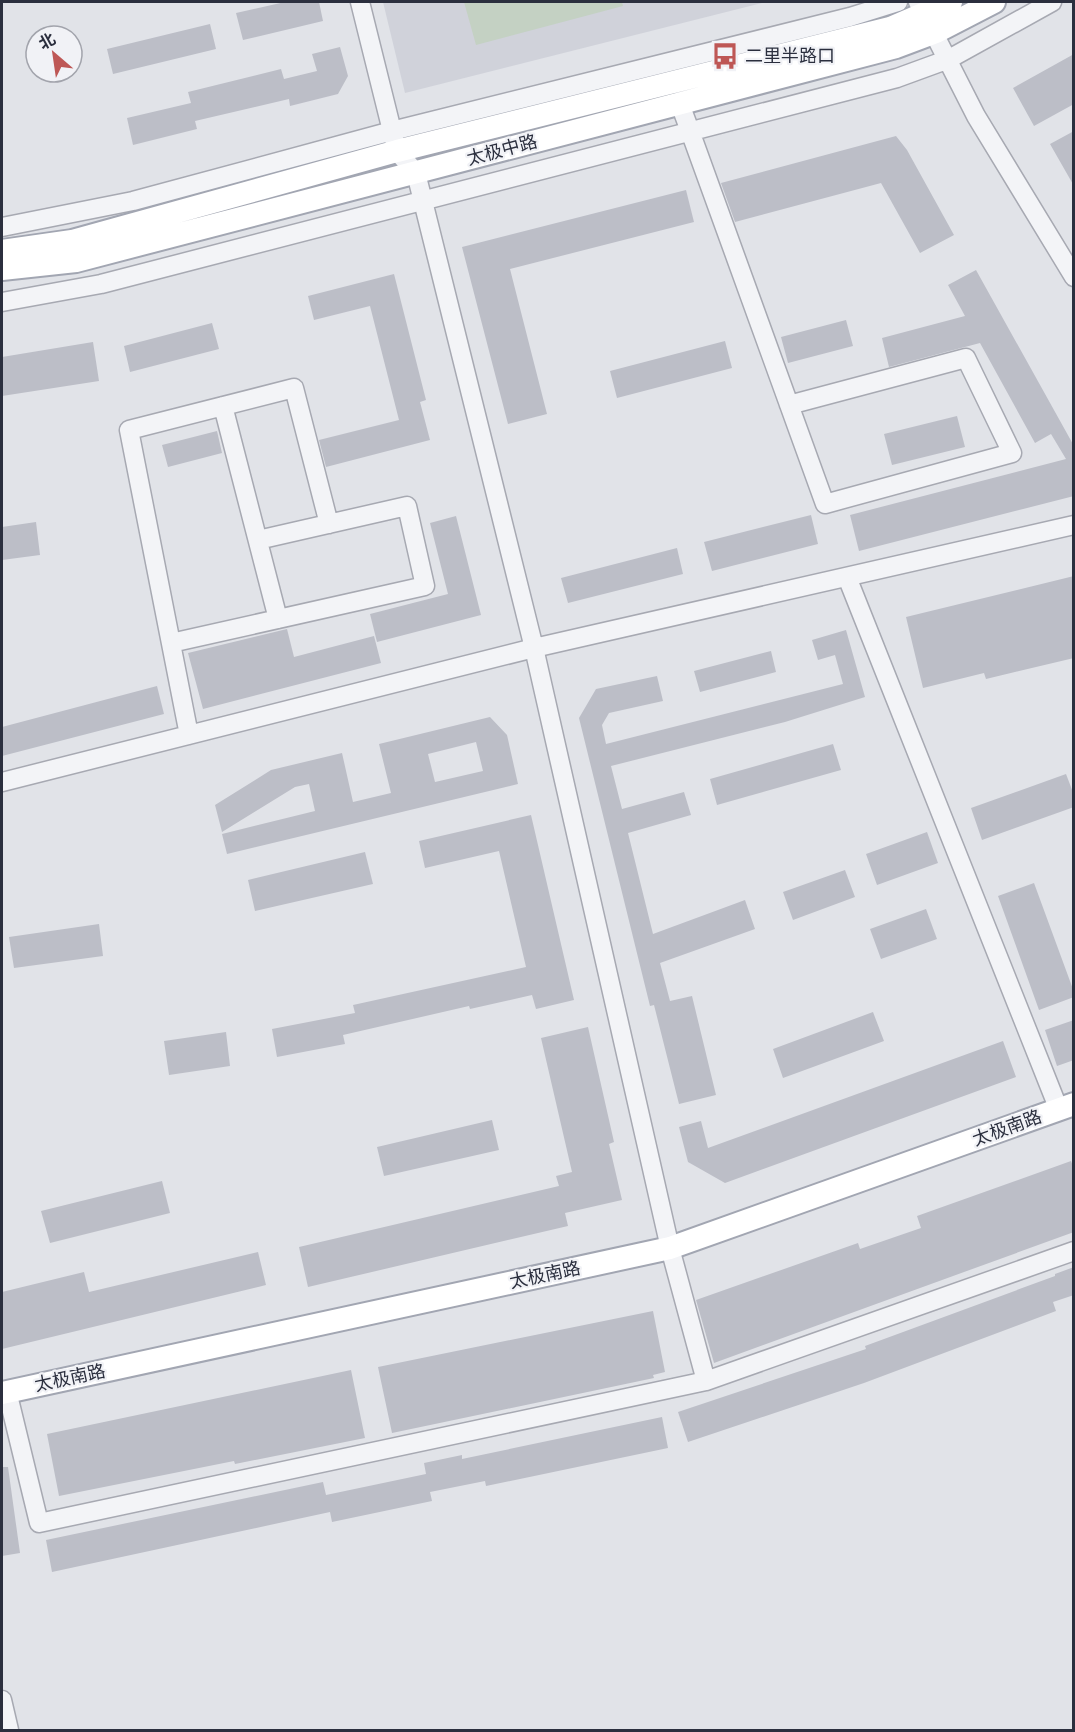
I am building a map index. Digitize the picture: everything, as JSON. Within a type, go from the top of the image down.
[{"type":"main road","name":"太极中路","points":[[2,269],[76,261],[896,47],[926,16],[951,2]]},
{"type":"main road","name":"太极中路","points":[[2,251],[72,241],[395,141],[890,28],[926,16],[994,2]]},
{"type":"main road","name":"太极南路","points":[[4,1392],[670,1248],[1066,1107]]},
{"type":"street","points":[[360,2],[395,141],[416,173],[534,648],[670,1248],[706,1381]]},
{"type":"street","points":[[2,228],[133,201],[395,141],[850,17],[897,2]]},
{"type":"street","points":[[2,302],[101,284],[897,78],[948,59],[1052,2]]},
{"type":"street","points":[[926,16],[976,116],[1074,277]]},
{"type":"street","points":[[680,104],[690,131],[789,405],[825,504],[1012,453],[966,358],[789,405]]},
{"type":"street","points":[[189,735],[129,430],[294,388],[329,524]]},
{"type":"street","points":[[223,406],[278,619]]},
{"type":"street","points":[[171,643],[425,586],[407,506],[258,540]]},
{"type":"street","points":[[2,782],[534,648],[1074,525]]},
{"type":"street","points":[[847,577],[1066,1107]]},
{"type":"street","points":[[4,1392],[39,1523],[706,1381],[1074,1251]]},
{"type":"street","points":[[2,1700],[9,1731]]},
{"type":"shaded area","points":[[383,2],[766,2],[405,93]]},
{"type":"green space","points":[[464,2],[622,2],[623,6],[476,45]]},
{"type":"building","points":[[285,2],[319,2],[323,21],[243,40],[236,13]]},
{"type":"building","points":[[210,24],[216,49],[113,74],[107,49]]},
{"type":"building","points":[[340,47],[348,76],[338,94],[290,106],[289,99],[195,121],[197,129],[133,145],[127,118],[191,103],[188,92],[281,69],[284,79],[317,71],[312,54]]},
{"type":"building","points":[[1074,54],[1074,104],[1034,126],[1013,88]]},
{"type":"building","points":[[1074,131],[1074,186],[1050,144]]},
{"type":"building","points":[[896,136],[907,150],[954,235],[920,253],[881,183],[735,222],[721,183]]},
{"type":"building","points":[[686,190],[694,222],[510,269],[547,414],[508,424],[462,247]]},
{"type":"building","points":[[976,270],[1074,446],[1074,496],[859,551],[850,515],[1066,459],[1051,434],[1035,443],[980,343],[889,367],[882,338],[965,316],[948,285]]},
{"type":"building","points":[[394,274],[426,400],[420,402],[430,440],[326,467],[319,440],[399,420],[370,306],[314,320],[308,296]]},
{"type":"building","points":[[846,320],[853,346],[788,363],[781,337]]},
{"type":"building","points":[[212,323],[219,349],[130,372],[124,346]]},
{"type":"building","points":[[725,341],[732,368],[617,398],[610,371]]},
{"type":"building","points":[[93,342],[99,381],[2,396],[2,357]]},
{"type":"building","points":[[957,416],[965,447],[892,465],[884,434]]},
{"type":"building","points":[[217,431],[222,453],[168,467],[162,445]]},
{"type":"building","points":[[811,515],[818,544],[712,571],[704,542]]},
{"type":"building","points":[[456,516],[481,615],[377,642],[370,614],[448,594],[430,523]]},
{"type":"building","points":[[36,522],[40,555],[2,560],[2,527]]},
{"type":"building","points":[[677,548],[683,574],[568,603],[561,578]]},
{"type":"building","points":[[1074,576],[1074,658],[986,679],[984,673],[923,688],[906,617]]},
{"type":"building","points":[[287,629],[294,657],[374,636],[381,663],[203,709],[188,653]]},
{"type":"building","points":[[846,630],[865,697],[785,722],[611,766],[622,809],[684,792],[691,815],[628,833],[653,934],[745,900],[755,929],[660,963],[670,1001],[692,996],[716,1095],[679,1104],[654,1005],[650,1006],[579,718],[596,689],[657,676],[663,701],[609,713],[602,725],[606,744],[843,684],[835,655],[818,660],[812,640]]},
{"type":"building","points":[[771,651],[776,672],[700,692],[694,671]]},
{"type":"building","points":[[157,686],[164,714],[2,756],[2,727]]},
{"type":"building","points":[[490,717],[507,735],[518,784],[227,854],[222,834],[315,811],[309,784],[295,787],[222,832],[215,805],[271,770],[342,753],[353,802],[391,793],[379,744]],"holes":[[[476,742],[483,771],[435,782],[428,754]]]},
{"type":"building","points":[[833,744],[841,770],[717,805],[710,779]]},
{"type":"building","points":[[1066,774],[1074,795],[1074,807],[982,840],[971,808]]},
{"type":"building","points":[[531,815],[574,1000],[536,1009],[532,995],[470,1009],[469,1006],[343,1035],[345,1044],[277,1057],[272,1029],[355,1013],[353,1005],[526,967],[499,851],[425,868],[419,841]]},
{"type":"building","points":[[927,832],[938,863],[877,885],[866,854]]},
{"type":"building","points":[[365,852],[373,884],[255,911],[248,880]]},
{"type":"building","points":[[845,870],[855,897],[793,920],[783,892]]},
{"type":"building","points":[[1034,883],[1074,992],[1074,997],[1039,1010],[998,896]]},
{"type":"building","points":[[926,909],[937,939],[881,959],[870,929]]},
{"type":"building","points":[[99,924],[103,956],[14,968],[9,937]]},
{"type":"building","points":[[873,1012],[884,1041],[783,1078],[773,1049]]},
{"type":"building","points":[[1074,1020],[1074,1060],[1057,1066],[1045,1030]]},
{"type":"building","points":[[588,1027],[614,1142],[609,1144],[622,1200],[565,1213],[568,1226],[308,1287],[299,1247],[559,1186],[556,1176],[572,1172],[541,1038]]},
{"type":"building","points":[[226,1032],[230,1066],[169,1075],[164,1041]]},
{"type":"building","points":[[1003,1041],[1016,1077],[725,1183],[688,1162],[679,1127],[701,1121],[708,1148]]},
{"type":"building","points":[[492,1120],[499,1150],[384,1176],[377,1147]]},
{"type":"building","points":[[1071,1161],[1074,1169],[1074,1232],[714,1363],[696,1300],[858,1243],[860,1249],[921,1228],[917,1216]]},
{"type":"building","points":[[162,1181],[170,1213],[50,1243],[41,1211]]},
{"type":"building","points":[[258,1252],[266,1285],[2,1349],[2,1292],[84,1272],[89,1292]]},
{"type":"building","points":[[1074,1267],[1074,1295],[1053,1302],[1056,1311],[864,1383],[688,1442],[678,1412],[866,1349],[865,1346]]},
{"type":"building","points":[[653,1311],[665,1372],[653,1375],[654,1378],[392,1433],[378,1367]]},
{"type":"building","points":[[351,1370],[365,1438],[59,1496],[47,1434]]},
{"type":"building","points":[[662,1417],[668,1448],[486,1486],[485,1481],[430,1492],[432,1501],[332,1522],[330,1512],[52,1572],[46,1540],[323,1482],[326,1495],[426,1474],[424,1463],[462,1455],[462,1459]]},
{"type":"building","points":[[2,1467],[8,1467],[20,1553],[2,1556]]},
{"type":"place","name":"二里半路口","points":[[725,56]]}]
